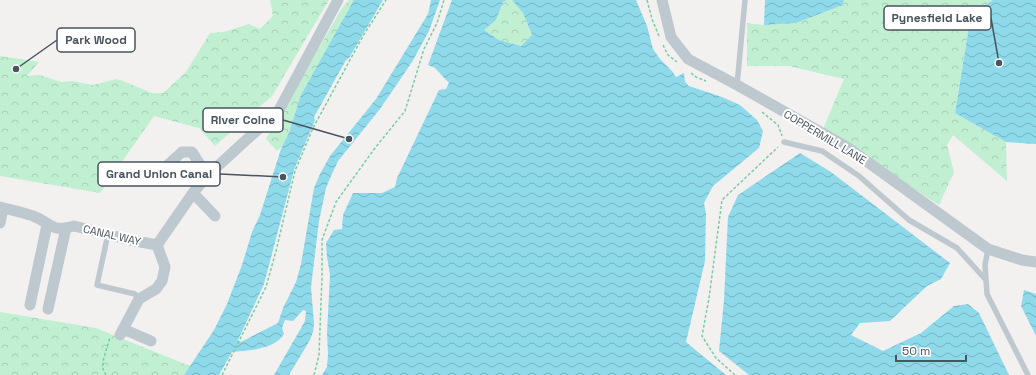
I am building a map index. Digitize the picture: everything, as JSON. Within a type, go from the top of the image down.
[{"type":"street","points":[[150,341],[122,332],[139,299],[156,289],[162,281],[165,267],[157,245],[192,193],[207,176],[279,110],[338,0]]},
{"type":"street","name":"COPPERMILL LANE","points":[[662,0],[670,37],[688,59],[737,84],[847,148],[988,249],[1022,260],[1036,262]]},
{"type":"street","points":[[160,172],[182,152],[192,152],[207,176]]},
{"type":"street","points":[[192,193],[214,216]]},
{"type":"street","points":[[0,223],[2,208]]},
{"type":"street","name":"CANAL WAY","points":[[2,208],[36,217],[47,225],[56,228],[74,226],[157,245]]},
{"type":"street","points":[[30,305],[47,225]]},
{"type":"street","points":[[48,309],[66,228]]},
{"type":"lane","points":[[737,84],[745,0]]},
{"type":"lane","points":[[784,142],[822,151],[859,176],[909,220],[957,248],[986,280]]},
{"type":"lane","points":[[108,234],[97,285],[135,294],[139,299]]},
{"type":"lane","points":[[988,249],[985,265],[987,294],[1028,375]]},
{"type":"path","points":[[222,375],[266,287],[276,252],[295,171],[312,128],[386,0]]},
{"type":"path","points":[[314,375],[319,355],[322,240],[336,202],[375,148],[405,111],[424,50],[438,23],[444,0]]},
{"type":"path","points":[[735,375],[716,358],[702,336],[709,298],[722,200],[784,142]]},
{"type":"path","points":[[106,375],[103,369],[103,361],[110,337],[122,332]]},
{"type":"green space","points":[[270,0],[329,0],[272,96],[215,146],[199,128],[154,116],[100,193],[0,176],[0,56],[39,62],[27,76],[40,75],[61,82],[72,81],[93,85],[116,79],[152,93],[163,93],[186,72],[210,33],[224,32],[249,24],[260,29],[273,16]]},
{"type":"green space","points":[[349,0],[371,0],[297,132],[277,151],[266,139],[342,8]]},
{"type":"green space","points":[[512,0],[523,13],[532,36],[521,46],[499,40],[484,30],[496,20],[503,2]]},
{"type":"green space","points":[[844,0],[993,0],[971,14],[955,112],[1006,142],[1007,181],[953,135],[947,145],[954,172],[939,205],[823,129],[844,79],[789,66],[747,66],[747,23],[764,25],[796,23],[843,5]]},
{"type":"green space","points":[[0,312],[96,328],[190,366],[184,375],[0,375]]},
{"type":"water","points":[[354,0],[383,0],[349,58],[346,60],[314,117],[315,120],[294,170],[264,284],[238,340],[241,342],[278,323],[283,308],[296,282],[301,264],[314,188],[320,174],[330,156],[376,99],[428,14],[431,0],[440,0],[429,31],[412,62],[380,109],[338,161],[326,188],[319,221],[311,287],[314,323],[310,340],[289,375],[274,375],[305,321],[306,311],[303,310],[293,321],[285,320],[282,328],[284,334],[274,343],[261,348],[232,352],[219,375],[184,375],[214,330],[227,304],[242,265],[252,232],[260,215],[281,149],[289,133],[301,95]]},
{"type":"water","points":[[452,0],[507,0],[503,2],[496,20],[484,30],[499,40],[521,46],[532,35],[523,13],[512,0],[636,0],[647,26],[653,49],[676,77],[684,73],[685,82],[689,86],[722,97],[740,105],[757,120],[763,131],[759,148],[713,186],[704,203],[706,214],[705,261],[686,342],[726,375],[322,375],[327,367],[328,354],[327,333],[330,275],[326,243],[334,230],[342,229],[343,215],[353,193],[382,193],[395,187],[397,178],[439,90],[446,89],[449,83],[435,68],[428,65]]},
{"type":"water","points":[[765,0],[844,0],[843,5],[796,23],[764,25]]},
{"type":"water","points":[[993,0],[1036,0],[1036,144],[1006,142],[955,113],[971,14]]},
{"type":"water","points":[[800,153],[831,172],[950,263],[941,279],[927,286],[890,321],[860,323],[851,335],[883,351],[921,333],[954,306],[968,304],[979,313],[1009,375],[749,375],[719,351],[724,300],[728,217],[738,195]]},
{"type":"water","points":[[1024,290],[1036,294],[1036,336],[1021,306]]},
{"type":"place","name":"Pynesfield Lake","points":[[999,63]]},
{"type":"place","name":"Park Wood","points":[[16,69]]},
{"type":"place","name":"River Colne","points":[[349,139]]},
{"type":"place","name":"Grand Union Canal","points":[[283,177]]}]
